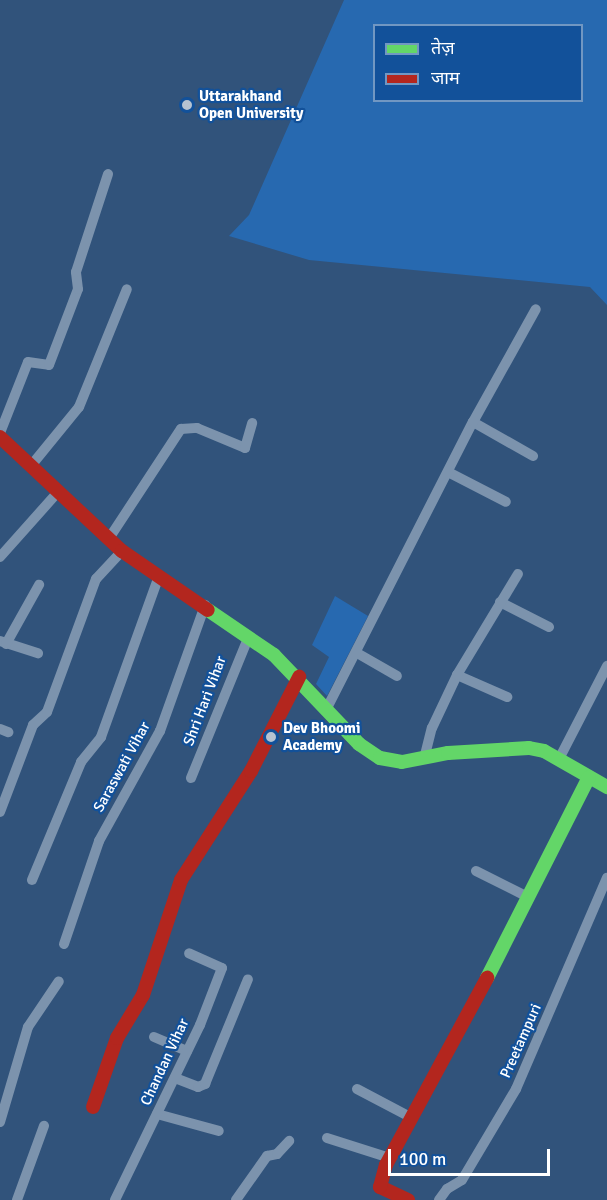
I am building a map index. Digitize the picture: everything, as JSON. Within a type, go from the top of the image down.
[{"type":"street","points":[[108,174],[76,272],[78,289],[48,365],[28,362],[0,435],[30,467],[108,540],[249,636],[299,677],[359,744],[380,758],[402,762],[448,753],[529,748],[559,759],[607,787]]},
{"type":"street","points":[[30,467],[79,407],[127,289]]},
{"type":"street","points":[[327,708],[473,422],[536,309]]},
{"type":"street","points":[[473,422],[533,456]]},
{"type":"street","points":[[108,540],[181,429],[197,428],[245,448],[252,423]]},
{"type":"street","points":[[448,472],[506,502]]},
{"type":"street","points":[[0,557],[57,493]]},
{"type":"street","points":[[0,812],[33,725],[47,712],[96,579],[122,551]]},
{"type":"street","points":[[424,759],[432,728],[457,675],[518,574]]},
{"type":"street","points":[[32,880],[81,762],[101,737],[159,576]]},
{"type":"street","points":[[38,653],[3,643],[39,585]]},
{"type":"street","points":[[500,602],[549,627]]},
{"type":"street","name":"Saraswati Vihar","points":[[64,944],[99,841],[160,731],[205,605]]},
{"type":"street","name":"Shri Hari Vihar","points":[[191,778],[249,636]]},
{"type":"street","points":[[357,653],[397,676]]},
{"type":"street","points":[[559,759],[607,666]]},
{"type":"street","points":[[457,675],[507,697]]},
{"type":"street","points":[[93,1107],[117,1038],[143,995],[181,880],[251,771],[299,677]]},
{"type":"street","points":[[408,1200],[380,1187],[390,1158],[590,777]]},
{"type":"street","points":[[476,871],[528,897]]},
{"type":"street","name":"Preetampuri","points":[[439,1200],[447,1189],[462,1180],[516,1089],[607,878]]},
{"type":"street","name":"Chandan Vihar","points":[[115,1200],[175,1078],[222,968],[189,953]]},
{"type":"street","points":[[175,1078],[198,1087],[206,1084],[248,979]]},
{"type":"street","points":[[0,1122],[28,1027],[58,981]]},
{"type":"street","points":[[154,1037],[187,1051]]},
{"type":"street","points":[[357,1089],[412,1118]]},
{"type":"street","points":[[157,1114],[219,1131]]},
{"type":"street","points":[[17,1200],[44,1126]]},
{"type":"street","points":[[327,1138],[390,1158]]},
{"type":"street","points":[[236,1200],[267,1156],[277,1154],[289,1141]]},
{"type":"shaded area","points":[[344,0],[607,0],[607,305],[590,287],[309,260],[229,236],[249,215]]},
{"type":"shaded area","points":[[335,596],[368,616],[327,696],[316,684],[329,657],[312,645]]},
{"type":"traffic: fast","points":[[208,610],[274,655],[359,744],[380,758],[402,762],[448,753],[529,748],[544,751],[607,787]]},
{"type":"traffic: fast","points":[[487,978],[589,777]]},
{"type":"traffic: jam","points":[[0,437],[122,551],[208,610]]},
{"type":"traffic: jam","points":[[93,1107],[117,1038],[143,995],[181,880],[251,771],[299,677]]},
{"type":"traffic: jam","points":[[408,1200],[380,1187],[386,1165],[487,978]]},
{"type":"place","name":"Uttarakhand Open University","points":[[187,105]]},
{"type":"place","name":"Dev Bhoomi Academy","points":[[271,737]]}]
